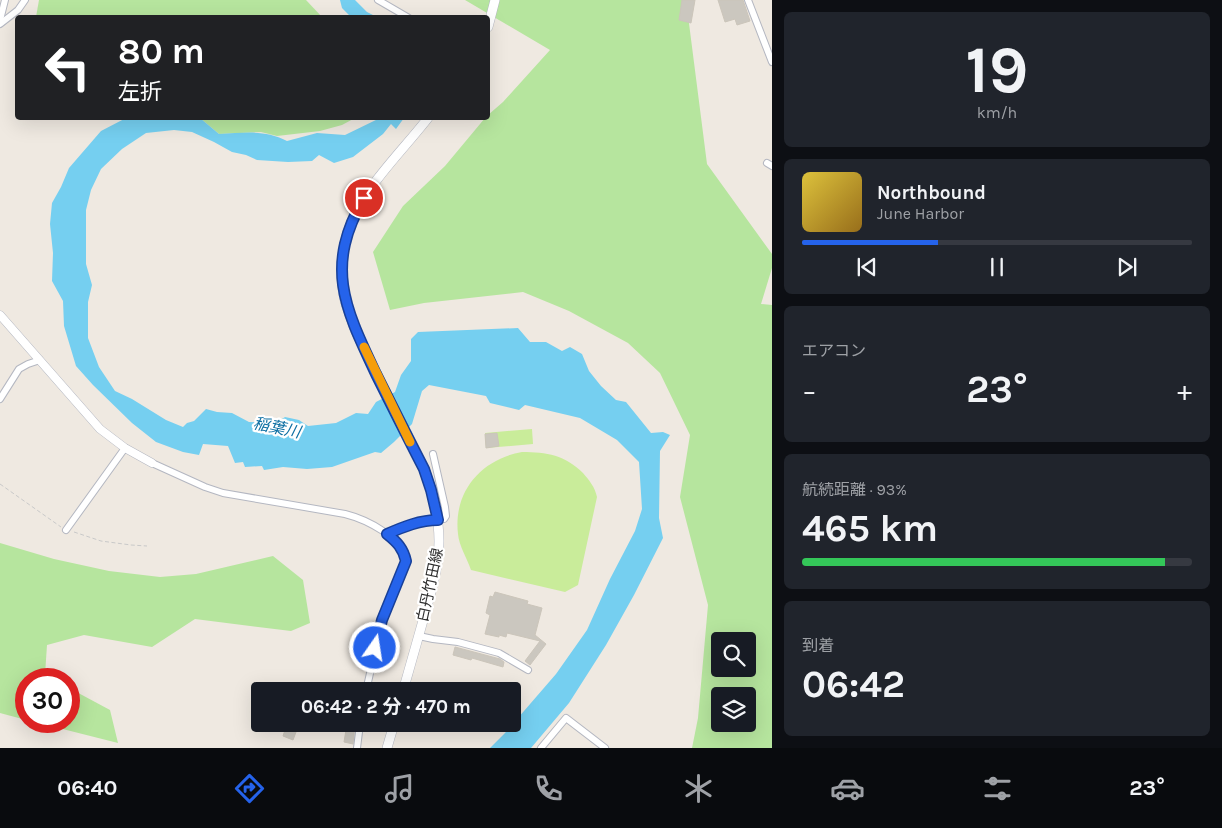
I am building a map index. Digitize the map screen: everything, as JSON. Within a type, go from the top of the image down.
[{"type":"main road","points":[[490,19],[495,0]]},
{"type":"main road","name":"白丹竹田線","points":[[405,682],[437,566],[438,520],[424,469],[383,388],[345,302],[342,275],[344,248],[351,222],[364,198],[426,120]]},
{"type":"main road","points":[[387,748],[392,732]]},
{"type":"street","points":[[0,20],[5,0]]},
{"type":"street","points":[[0,24],[18,10],[25,0]]},
{"type":"street","points":[[378,0],[404,15]]},
{"type":"street","points":[[748,0],[772,62]]},
{"type":"street","points":[[0,315],[100,430],[125,448],[152,463],[205,487],[223,493],[362,518],[395,540],[402,548],[406,561],[382,620],[368,682]]},
{"type":"street","points":[[0,399],[19,369],[40,360]]},
{"type":"street","points":[[66,530],[125,448]]},
{"type":"street","points":[[387,534],[407,525],[444,519],[446,516],[433,454]]},
{"type":"street","points":[[418,636],[433,640],[458,642],[500,652],[528,670]]},
{"type":"street","points":[[541,748],[566,718],[604,748]]},
{"type":"street","points":[[357,748],[359,732]]},
{"type":"path","points":[[0,484],[66,530],[101,541],[147,546]]},
{"type":"green space","points":[[39,0],[306,0],[320,15],[36,15]]},
{"type":"green space","points":[[465,0],[686,0],[707,164],[772,254],[772,268],[761,304],[772,305],[772,748],[692,748],[698,718],[708,605],[680,497],[690,435],[660,373],[628,343],[569,311],[523,292],[424,303],[390,310],[373,252],[403,206],[445,166],[483,120],[490,120],[490,113],[503,102],[550,50]]},
{"type":"green space","points":[[202,120],[351,120],[342,125],[320,131],[277,136],[261,132],[219,134]]},
{"type":"green space","points":[[532,429],[533,444],[486,448],[485,433]]},
{"type":"green space","points":[[522,452],[548,454],[562,458],[583,473],[592,484],[596,493],[597,497],[578,585],[565,592],[471,570],[460,543],[458,518],[460,504],[473,479],[494,462]]},
{"type":"green space","points":[[0,543],[54,559],[109,571],[160,577],[196,574],[273,556],[303,580],[310,623],[291,631],[195,619],[152,647],[84,635],[47,645],[45,668],[15,668],[15,717],[0,713]]},
{"type":"green space","points":[[80,694],[110,710],[118,743],[78,733],[80,733]]},
{"type":"water","points":[[340,0],[355,0],[367,12],[373,15],[349,15],[342,8]]},
{"type":"water","name":"稲葉川","points":[[122,120],[202,120],[219,134],[262,133],[287,141],[317,133],[345,135],[376,120],[403,120],[396,129],[391,124],[383,134],[353,157],[334,163],[319,155],[312,161],[257,160],[232,152],[192,132],[174,130],[146,133],[122,149],[101,169],[91,190],[86,210],[86,264],[92,285],[88,302],[88,338],[99,367],[115,391],[166,420],[183,427],[187,423],[194,421],[206,409],[232,413],[249,422],[276,423],[285,417],[299,420],[308,426],[336,423],[356,413],[368,414],[376,402],[395,392],[401,375],[411,361],[411,339],[418,332],[518,328],[530,342],[546,342],[562,351],[570,347],[582,354],[589,371],[601,386],[616,400],[626,402],[651,433],[663,432],[670,435],[660,451],[659,518],[663,538],[606,645],[569,703],[531,748],[490,748],[506,732],[521,732],[521,714],[556,674],[587,630],[610,579],[635,531],[642,509],[639,462],[617,440],[580,418],[525,405],[519,410],[490,403],[486,396],[429,385],[422,391],[412,424],[381,453],[375,452],[332,467],[307,469],[283,467],[264,470],[262,466],[245,467],[243,462],[235,463],[228,446],[203,444],[199,455],[183,452],[156,442],[132,423],[76,366],[64,326],[63,301],[52,281],[53,253],[50,224],[52,203],[69,168],[101,131]]},
{"type":"building","points":[[682,0],[695,0],[691,23],[679,20]]},
{"type":"building","points":[[718,0],[743,0],[750,21],[737,25],[735,19],[725,22]]},
{"type":"building","points":[[497,433],[499,446],[486,448],[485,434]]},
{"type":"building","points":[[495,592],[528,601],[527,604],[542,608],[535,635],[546,644],[530,665],[525,661],[540,641],[507,633],[506,637],[485,634],[490,615],[486,613],[490,596],[493,597]]},
{"type":"building","points":[[455,647],[500,659],[504,662],[503,667],[472,658],[471,660],[453,655]]},
{"type":"building","points":[[284,732],[296,732],[293,740],[283,736]]},
{"type":"building","points":[[346,732],[354,732],[353,744],[344,742]]},
{"type":"slow traffic","points":[[364,347],[410,442]]},
{"type":"route","points":[[364,198],[351,222],[344,248],[342,275],[345,302],[383,388],[424,469],[438,520],[407,525],[387,534],[402,548],[406,564],[382,620],[375,648]]}]
